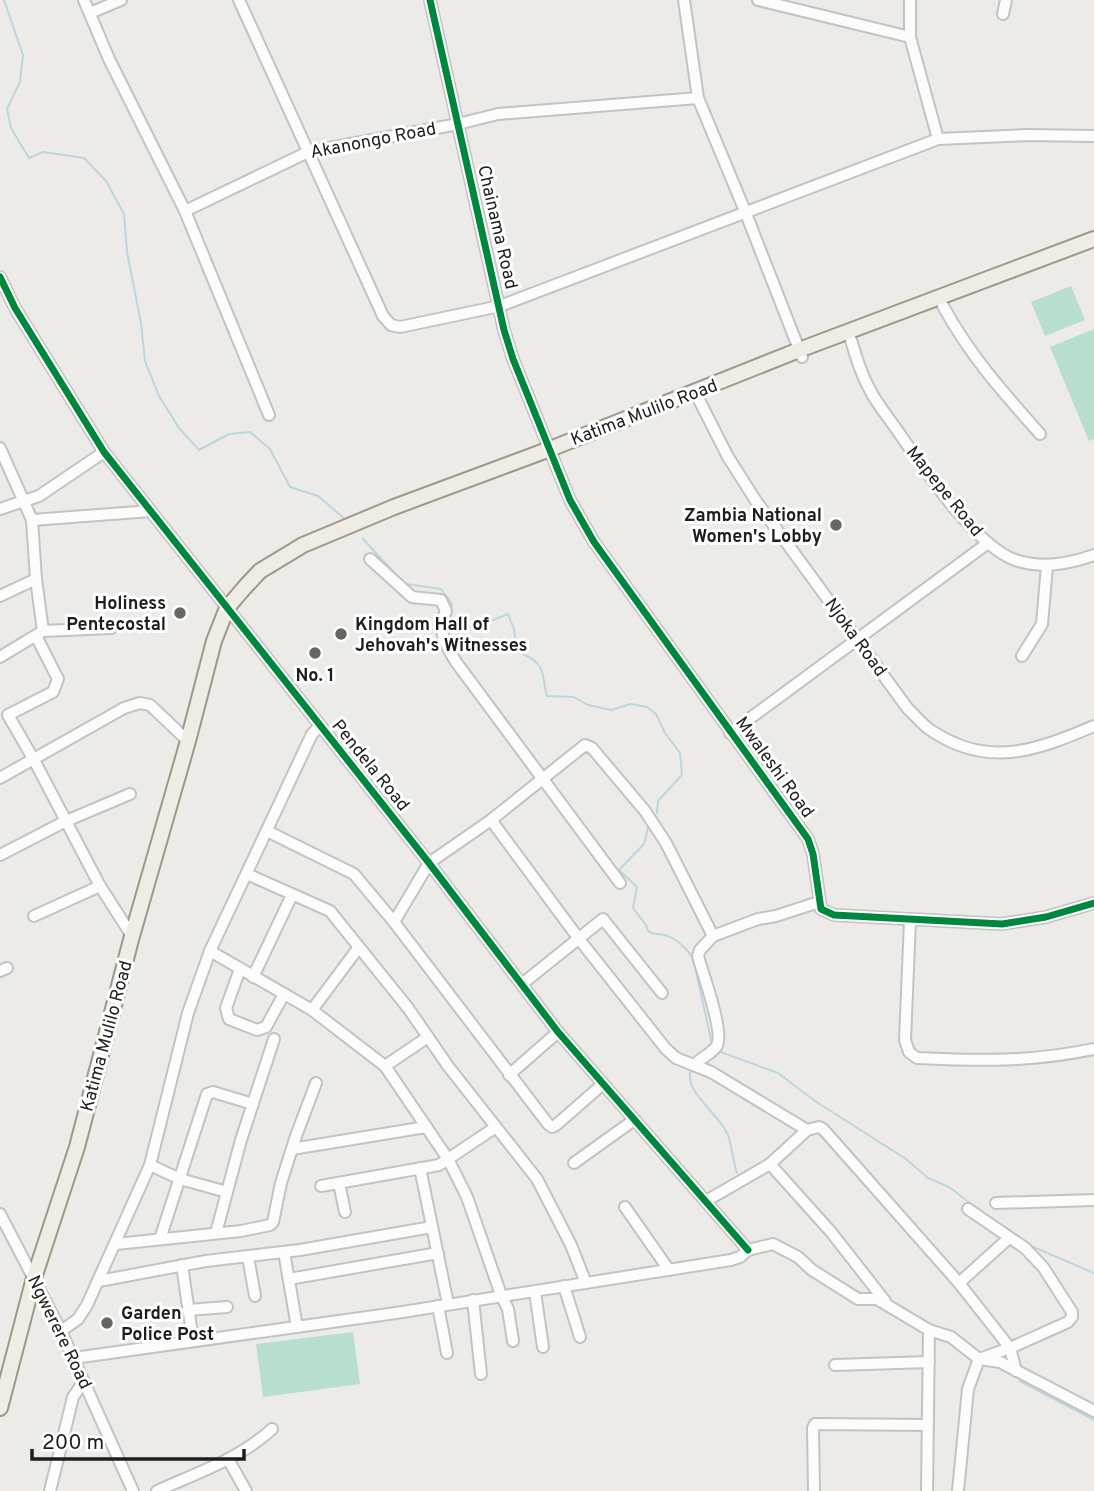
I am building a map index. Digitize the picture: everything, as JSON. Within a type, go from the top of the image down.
[{"type":"main road","name":"Katima Mulilo Road","points":[[0,1408],[34,1278],[76,1147],[214,641],[230,612],[260,571],[303,545],[394,507],[551,453],[1094,239]]},
{"type":"main road","name":"Katima Mulilo Road","points":[[801,354],[850,340],[1094,247]]},
{"type":"street","points":[[84,0],[109,59],[185,211],[269,415]]},
{"type":"street","points":[[90,13],[121,0]]},
{"type":"street","points":[[239,0],[383,316],[391,324],[400,327],[500,306],[938,139],[1028,135],[1094,136]]},
{"type":"street","name":"Chainama Road","points":[[430,0],[513,359],[551,453]]},
{"type":"street","points":[[684,0],[698,98],[801,354]]},
{"type":"street","points":[[758,0],[910,37]]},
{"type":"street","points":[[909,0],[910,37],[938,139]]},
{"type":"street","points":[[1003,14],[1006,0]]},
{"type":"street","name":"Akanongo Road","points":[[185,211],[308,152],[498,114],[698,98]]},
{"type":"street","name":"Pendela Road","points":[[0,277],[15,308],[104,452],[429,863],[558,1032],[748,1250]]},
{"type":"street","points":[[943,306],[976,362],[1040,434]]},
{"type":"street","name":"Mapepe Road","points":[[850,340],[858,366],[871,393],[914,454],[971,527],[988,543],[1015,559],[1047,566],[1094,555]]},
{"type":"street","name":"Njoka Road","points":[[697,396],[728,457],[756,501],[908,709],[931,731],[960,745],[985,752],[1016,753],[1050,744],[1094,726]]},
{"type":"street","points":[[0,448],[32,520],[39,633],[58,678],[53,692],[4,711],[34,760],[100,886],[132,936]]},
{"type":"street","points":[[0,509],[39,496],[104,452]]},
{"type":"street","name":"Mwaleshi Road","points":[[551,453],[570,500],[594,542],[808,839],[813,854],[819,902]]},
{"type":"street","points":[[32,520],[151,511]]},
{"type":"street","points":[[730,733],[988,543]]},
{"type":"street","points":[[370,559],[412,597],[441,600],[446,611],[442,618],[443,640],[456,662],[620,883]]},
{"type":"street","points":[[1022,656],[1042,624],[1047,566]]},
{"type":"street","points":[[0,596],[36,579]]},
{"type":"street","points":[[0,657],[39,633],[111,628]]},
{"type":"street","points":[[0,778],[124,708],[140,703],[150,705],[188,741]]},
{"type":"street","points":[[61,1331],[78,1319],[99,1281],[150,1165],[188,1013],[209,951],[312,734],[320,726]]},
{"type":"street","points":[[394,922],[429,863],[491,820],[585,745],[592,748],[645,811],[666,843],[712,936]]},
{"type":"street","points":[[0,855],[66,821],[130,794]]},
{"type":"street","points":[[491,820],[579,939],[666,1049],[676,1058],[695,1065],[807,1130]]},
{"type":"street","points":[[267,831],[354,874],[394,922],[548,1124],[552,1127],[603,1084]]},
{"type":"street","points":[[247,874],[330,911],[408,1008],[537,1180],[571,1245],[586,1283]]},
{"type":"street","points":[[34,916],[100,886]]},
{"type":"street","points":[[253,976],[292,895]]},
{"type":"street","points":[[695,1065],[716,1047],[719,1041],[717,1024],[698,956],[712,936],[758,919],[819,902],[821,909],[834,915],[1002,924],[1046,917],[1094,903]]},
{"type":"street","points":[[522,984],[603,919],[662,993]]},
{"type":"street","points":[[909,921],[905,1040],[909,1052],[917,1058],[1002,1061],[1048,1058],[1094,1049]]},
{"type":"street","points":[[312,1010],[359,947]]},
{"type":"street","points":[[209,951],[312,1010],[385,1066],[448,1160],[467,1197],[500,1295],[508,1309],[513,1341]]},
{"type":"street","points":[[240,969],[226,1008],[229,1019],[257,1030],[266,1027],[284,994]]},
{"type":"street","points":[[509,1075],[558,1032]]},
{"type":"street","points":[[385,1066],[428,1037]]},
{"type":"street","points":[[216,1233],[274,1039]]},
{"type":"street","points":[[116,1244],[271,1225],[292,1149],[316,1083]]},
{"type":"street","points":[[160,1239],[207,1094],[213,1092],[253,1104]]},
{"type":"street","points":[[574,1163],[634,1120]]},
{"type":"street","points":[[321,1186],[439,1165],[496,1127]]},
{"type":"street","points":[[706,1200],[770,1164],[807,1130],[819,1127],[823,1129],[959,1283],[1010,1348],[1016,1371]]},
{"type":"street","points":[[292,1149],[426,1128]]},
{"type":"street","points":[[770,1164],[831,1232],[887,1304]]},
{"type":"street","points":[[150,1165],[180,1179],[227,1192]]},
{"type":"street","points":[[420,1168],[438,1253],[447,1353]]},
{"type":"street","points":[[339,1183],[345,1212]]},
{"type":"street","points":[[996,1203],[1094,1200]]},
{"type":"street","points":[[625,1207],[669,1270]]},
{"type":"street","points":[[968,1209],[1025,1248],[1043,1267],[1072,1312],[1068,1322],[979,1359]]},
{"type":"street","name":"Ngwerere Road","points":[[0,1214],[74,1358],[133,1491]]},
{"type":"street","points":[[99,1281],[182,1265],[284,1252],[432,1227]]},
{"type":"street","points":[[382,1236],[385,1261]]},
{"type":"street","points":[[959,1283],[1009,1238]]},
{"type":"street","points":[[74,1358],[535,1292],[731,1260],[748,1250],[773,1244],[797,1257],[858,1299],[877,1299],[929,1330],[951,1336],[979,1359],[1000,1362],[1094,1411]]},
{"type":"street","points":[[284,1252],[297,1326]]},
{"type":"street","points":[[289,1279],[438,1253]]},
{"type":"street","points":[[248,1257],[256,1296]]},
{"type":"street","points":[[182,1265],[193,1341]]},
{"type":"street","points":[[564,1286],[580,1337]]},
{"type":"street","points":[[535,1292],[543,1347]]},
{"type":"street","points":[[473,1300],[481,1374]]},
{"type":"street","points":[[188,1310],[227,1307]]},
{"type":"street","points":[[928,1491],[929,1330]]},
{"type":"street","points":[[958,1491],[968,1389],[979,1359]]},
{"type":"street","points":[[835,1365],[929,1362]]},
{"type":"street","points":[[50,1491],[73,1397],[84,1381]]},
{"type":"street","points":[[814,1491],[815,1424],[927,1425]]},
{"type":"street","points":[[157,1491],[228,1459],[272,1429]]},
{"type":"street","points":[[228,1459],[246,1491]]},
{"type":"green space","points":[[1071,286],[1085,320],[1045,336],[1031,302]]},
{"type":"green space","points":[[1094,329],[1094,439],[1089,441],[1050,347]]},
{"type":"green space","points":[[353,1332],[360,1384],[263,1397],[256,1344]]},
{"type":"waterway","points":[[4,0],[23,55],[20,82],[7,109],[11,128],[29,158],[43,152],[84,158],[106,181],[124,214],[127,252],[141,323],[145,361],[159,396],[179,428],[199,450],[229,434],[250,432],[270,449],[290,487],[318,496],[345,519]]},
{"type":"waterway","points":[[363,539],[399,578]]},
{"type":"waterway","points":[[406,584],[441,589],[452,604],[450,610]]},
{"type":"waterway","points":[[449,619],[447,629],[463,629],[508,614],[514,629],[516,646],[540,666],[547,696],[574,697],[588,705],[611,710],[631,704],[647,707],[656,714],[665,733],[680,753],[682,775],[658,801],[657,813]]},
{"type":"waterway","points":[[649,824],[644,844],[619,870],[637,887],[633,908],[648,931],[673,939],[693,958],[712,1044]]},
{"type":"waterway","points":[[718,1051],[778,1073],[815,1101],[906,1159],[928,1178],[949,1187],[983,1213]]},
{"type":"waterway","points":[[691,1070],[692,1086],[728,1135],[737,1173]]},
{"type":"waterway","points":[[1031,1246],[1094,1273]]},
{"type":"waterway","points":[[1020,1381],[1094,1420]]},
{"type":"cycle path","points":[[430,0],[504,330],[513,359],[570,500],[594,542],[808,839],[813,854],[821,909],[834,915],[1002,924],[1046,917],[1094,903]]},
{"type":"cycle path","points":[[0,277],[15,308],[104,452],[429,863],[558,1032],[748,1250]]},
{"type":"place","name":"Zambia National Women's Lobby","points":[[836,525]]},
{"type":"place","name":"Holiness Pentecostal","points":[[180,613]]},
{"type":"place","name":"Kingdom Hall of Jehovah's Witnesses","points":[[341,634]]},
{"type":"place","name":"No. 1","points":[[315,653]]},
{"type":"place","name":"Garden Police Post","points":[[107,1323]]}]
